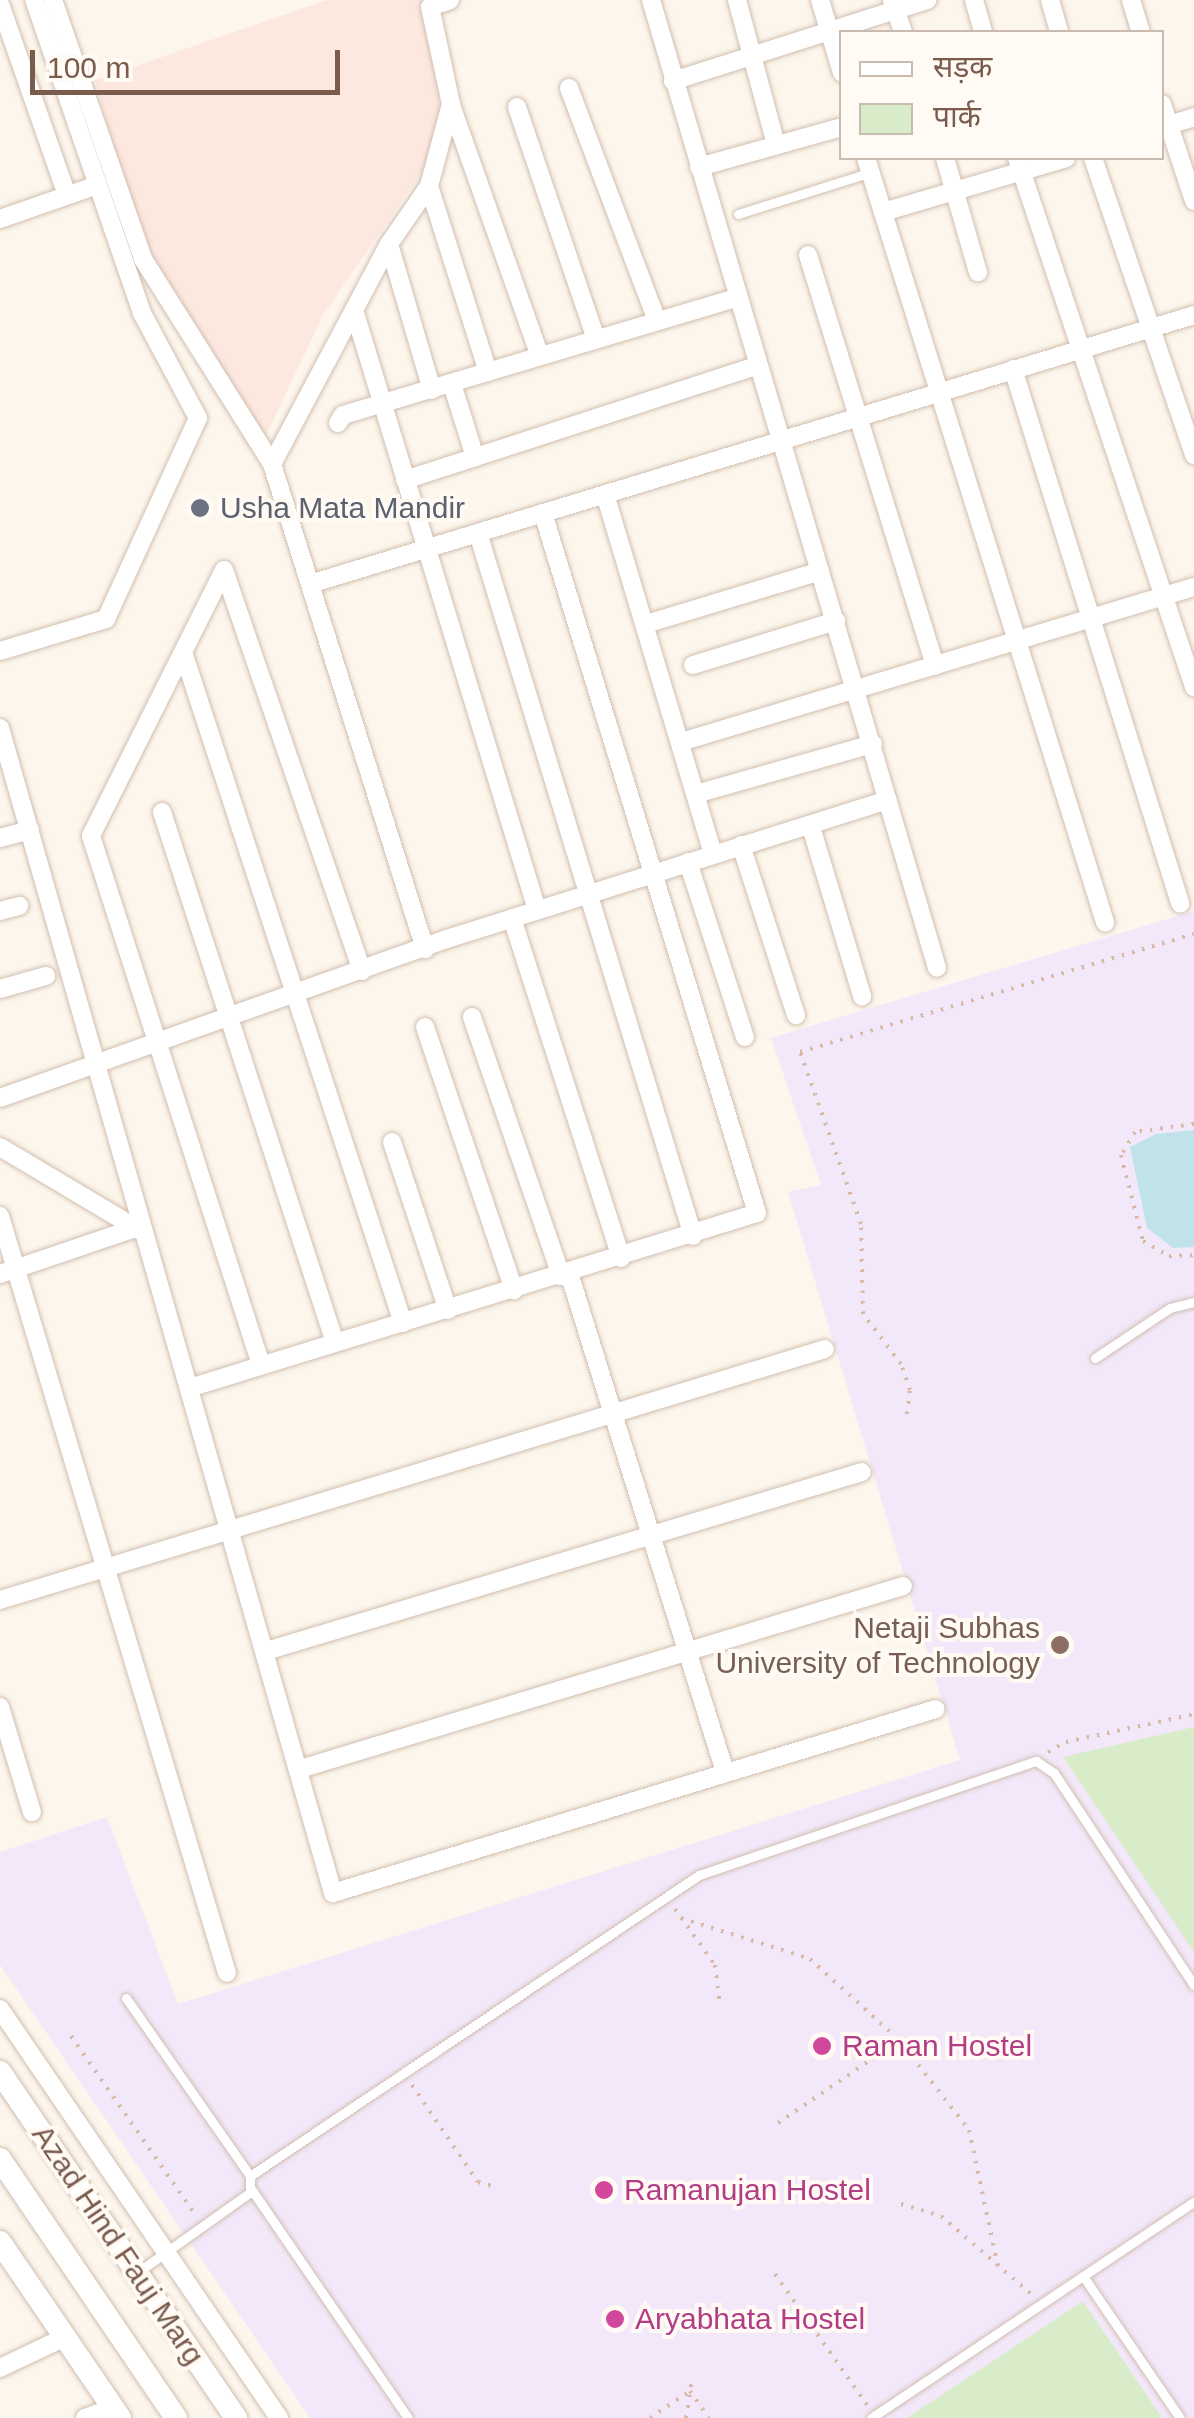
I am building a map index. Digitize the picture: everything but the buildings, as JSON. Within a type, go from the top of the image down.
[{"type":"main road","name":"Azad Hind Fauj Marg","points":[[0,2072],[236,2418]]},
{"type":"main road","name":"Azad Hind Fauj Marg","points":[[0,2159],[176,2418]]},
{"type":"main road","points":[[0,2242],[116,2413]]},
{"type":"street","points":[[0,651],[106,618],[198,418],[142,313],[94,186],[34,0]]},
{"type":"street","points":[[52,0],[144,259],[272,464],[425,949]]},
{"type":"street","points":[[450,0],[430,8],[451,104],[540,356]]},
{"type":"street","points":[[651,0],[778,441],[858,690],[938,968]]},
{"type":"street","points":[[736,0],[776,146]]},
{"type":"street","points":[[820,0],[839,63]]},
{"type":"street","points":[[674,80],[754,58],[894,5],[926,0]]},
{"type":"street","points":[[974,0],[982,30]]},
{"type":"street","points":[[1050,0],[1058,30]]},
{"type":"street","points":[[1131,0],[1140,30]]},
{"type":"street","points":[[0,4],[67,195]]},
{"type":"street","points":[[894,5],[902,30]]},
{"type":"street","points":[[569,88],[657,321]]},
{"type":"street","points":[[272,464],[389,244],[429,186],[451,104]]},
{"type":"street","points":[[517,107],[596,339]]},
{"type":"street","points":[[1194,117],[1165,126],[1194,202]]},
{"type":"street","points":[[699,167],[839,128]]},
{"type":"street","points":[[946,160],[978,272]]},
{"type":"street","points":[[883,212],[956,190],[1019,164],[1050,160]]},
{"type":"street","points":[[1094,160],[1194,455]]},
{"type":"street","points":[[1019,164],[1194,687]]},
{"type":"street","points":[[869,165],[1105,922]]},
{"type":"street","points":[[0,219],[94,186]]},
{"type":"street","points":[[429,186],[488,372]]},
{"type":"street","points":[[389,244],[432,390]]},
{"type":"street","points":[[808,254],[935,666]]},
{"type":"street","points":[[338,423],[343,415],[736,298]]},
{"type":"street","points":[[354,310],[537,910]]},
{"type":"street","points":[[310,584],[1194,315]]},
{"type":"street","points":[[405,480],[756,366]]},
{"type":"street","points":[[1013,370],[1180,903]]},
{"type":"street","points":[[452,384],[474,457]]},
{"type":"street","points":[[606,494],[713,854]]},
{"type":"street","points":[[189,1388],[693,1236],[752,1216],[758,1206],[544,513]]},
{"type":"street","points":[[478,533],[565,800],[585,897],[693,1236]]},
{"type":"street","points":[[262,1366],[91,836],[224,570],[362,972]]},
{"type":"street","points":[[646,624],[820,571]]},
{"type":"street","points":[[681,742],[1194,587]]},
{"type":"street","points":[[693,665],[836,621]]},
{"type":"street","points":[[184,656],[403,1323]]},
{"type":"street","points":[[0,728],[5,761],[30,830],[140,1230],[300,1769],[328,1884],[342,1894],[936,1709]]},
{"type":"street","points":[[696,794],[873,744]]},
{"type":"street","points":[[0,1098],[512,918],[888,800]]},
{"type":"street","points":[[162,812],[335,1344]]},
{"type":"street","points":[[811,827],[862,996]]},
{"type":"street","points":[[0,838],[30,830]]},
{"type":"street","points":[[741,845],[796,1015]]},
{"type":"street","points":[[688,862],[746,1036]]},
{"type":"street","points":[[0,911],[19,906]]},
{"type":"street","points":[[512,918],[622,1258]]},
{"type":"street","points":[[0,989],[46,976]]},
{"type":"street","points":[[472,1017],[654,1534],[725,1772]]},
{"type":"street","points":[[424,1027],[514,1290]]},
{"type":"street","points":[[392,1142],[448,1310]]},
{"type":"street","points":[[0,1147],[140,1230]]},
{"type":"street","points":[[0,1216],[8,1272],[108,1566],[227,1973]]},
{"type":"street","points":[[8,1272],[140,1230]]},
{"type":"street","points":[[0,1600],[825,1349]]},
{"type":"street","points":[[266,1652],[862,1472]]},
{"type":"street","points":[[300,1769],[903,1586]]},
{"type":"street","points":[[0,1707],[6,1748],[32,1812]]},
{"type":"street","points":[[0,2009],[279,2418]]},
{"type":"street","points":[[0,2368],[65,2337]]},
{"type":"street","points":[[85,2418],[116,2413]]},
{"type":"lane","points":[[738,214],[869,165]]},
{"type":"lane","points":[[1095,1358],[1170,1308],[1194,1302]]},
{"type":"lane","points":[[250,2176],[712,1869],[1036,1760],[1054,1773],[1194,1985]]},
{"type":"lane","points":[[126,1998],[250,2176],[252,2190],[408,2418]]},
{"type":"lane","points":[[138,2272],[252,2190]]},
{"type":"lane","points":[[873,2417],[1194,2202]]},
{"type":"lane","points":[[1084,2276],[1180,2418]]},
{"type":"path","points":[[907,1414],[910,1390],[902,1364],[863,1314],[862,1224],[800,1052],[1194,934]]},
{"type":"path","points":[[1194,1124],[1135,1132],[1121,1155],[1143,1241],[1169,1256],[1194,1254]]},
{"type":"path","points":[[1036,1760],[1066,1742],[1194,1714]]},
{"type":"path","points":[[666,1897],[719,1973],[719,2000]]},
{"type":"path","points":[[681,1918],[822,1966],[899,2040],[970,2130],[998,2266]]},
{"type":"path","points":[[72,2036],[202,2224]]},
{"type":"path","points":[[778,2123],[899,2040]]},
{"type":"path","points":[[403,2072],[478,2182],[495,2188]]},
{"type":"path","points":[[901,2204],[940,2216],[1042,2304]]},
{"type":"path","points":[[775,2274],[873,2417]]},
{"type":"path","points":[[686,2418],[692,2379]]},
{"type":"path","points":[[650,2418],[690,2391]]},
{"type":"path","points":[[690,2391],[709,2418]]},
{"type":"shaded area","points":[[327,0],[422,0],[438,63],[439,104],[461,116],[323,315],[264,440],[144,250],[95,80]]},
{"type":"shaded area","name":"Netaji Subhas University of Technology","points":[[1194,911],[1194,2418],[310,2418],[0,1965],[0,1852],[107,1817],[178,2004],[960,1760],[788,1192],[821,1185],[771,1038]]},
{"type":"green space","points":[[1194,1727],[1194,1952],[1063,1757]]},
{"type":"green space","points":[[1083,2301],[1162,2418],[907,2418]]},
{"type":"water","points":[[1194,1130],[1194,1247],[1173,1248],[1147,1228],[1130,1147],[1156,1134]]},
{"type":"place","name":"Usha Mata Mandir","points":[[200,508]]},
{"type":"place","name":"Netaji Subhas University of Technology","points":[[1060,1645]]},
{"type":"place","name":"Raman Hostel","points":[[822,2046]]},
{"type":"place","name":"Ramanujan Hostel","points":[[604,2190]]},
{"type":"place","name":"Aryabhata Hostel","points":[[615,2319]]}]
